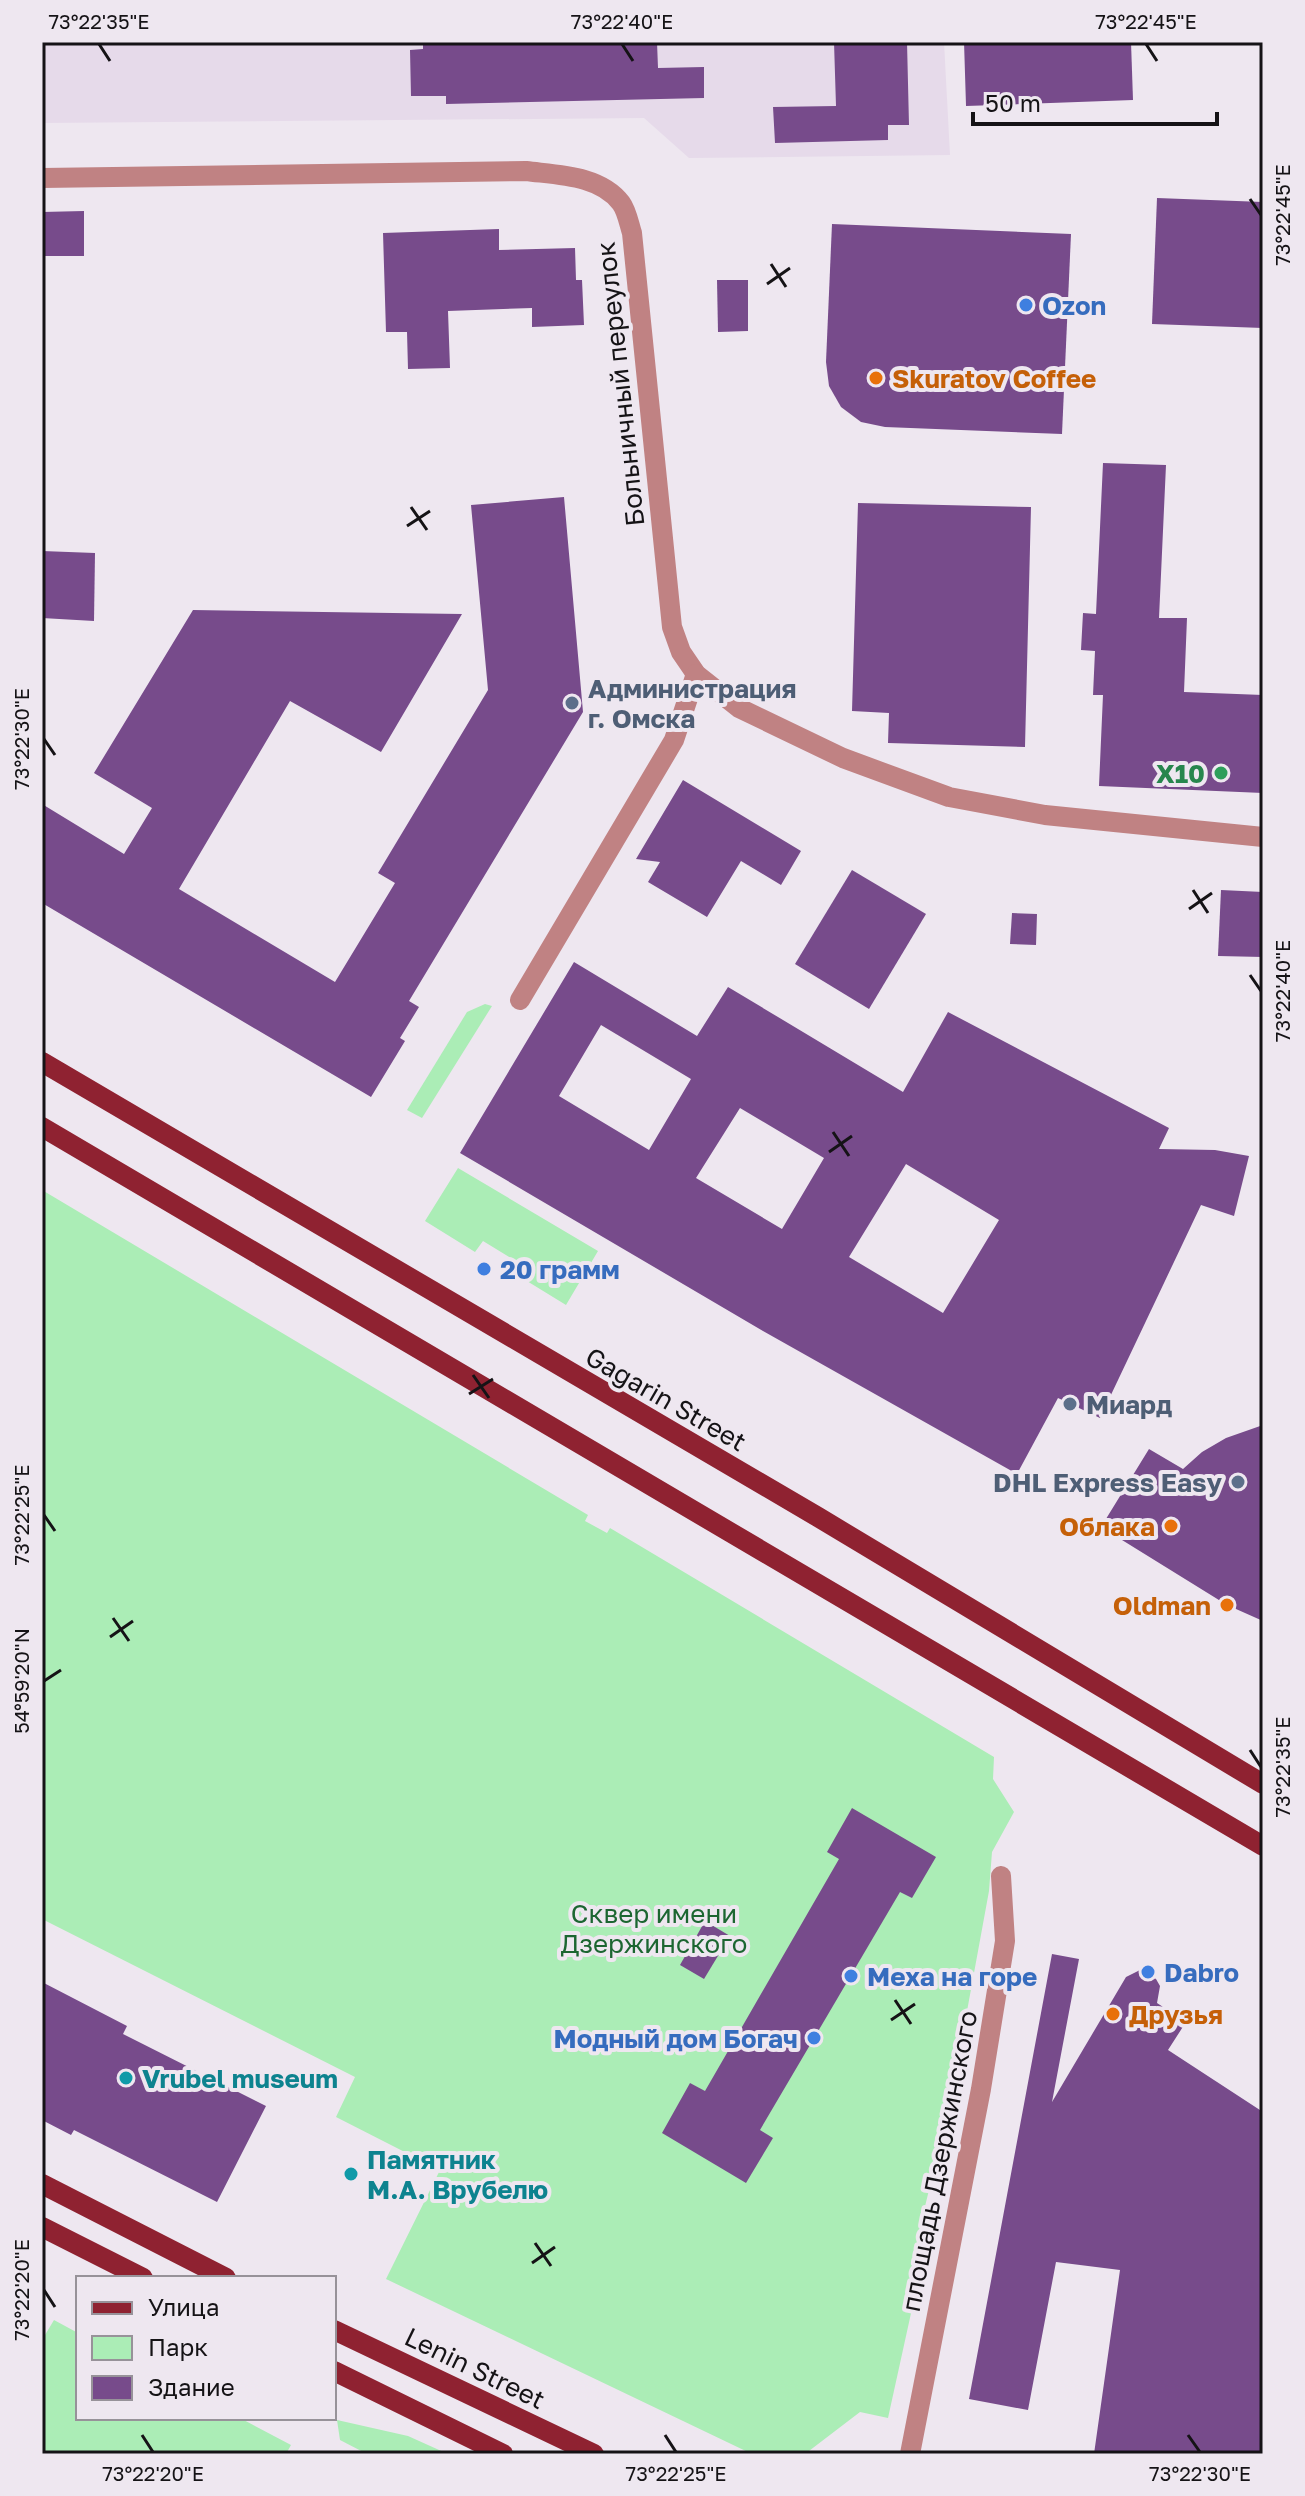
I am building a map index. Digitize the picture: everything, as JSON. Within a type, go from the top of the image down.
[{"type":"main road","name":"Gagarin Street","points":[[42,1062],[832,1525],[1263,1784]]},
{"type":"main road","points":[[42,1127],[1263,1846]]},
{"type":"main road","points":[[42,2184],[222,2276]]},
{"type":"main road","points":[[42,2227],[139,2276]]},
{"type":"main road","name":"Lenin Street","points":[[336,2331],[594,2454]]},
{"type":"main road","points":[[336,2372],[503,2454]]},
{"type":"street","name":"Больничный переулок","points":[[42,178],[526,171],[570,176],[600,186],[622,204],[632,233],[672,627],[681,652],[696,674]]},
{"type":"street","points":[[520,1000],[674,740],[696,674],[739,708],[843,758],[949,797],[1045,815],[1263,837]]},
{"type":"street","name":"площадь Дзержинского","points":[[910,2454],[981,2089],[1005,1941],[1001,1876]]},
{"type":"shaded area","points":[[42,42],[944,42],[950,155],[689,158],[644,118],[42,123]]},
{"type":"green space","points":[[485,1004],[492,1006],[422,1118],[407,1110],[467,1012]]},
{"type":"green space","points":[[458,1168],[598,1251],[566,1305],[522,1278],[527,1268],[483,1241],[475,1252],[425,1221]]},
{"type":"green space","name":"Сквер имени Дзержинского","points":[[42,1190],[588,1515],[585,1521],[607,1533],[610,1528],[994,1757],[993,1779],[1014,1812],[992,1852],[989,1891],[950,2104],[918,2235],[915,2295],[888,2418],[860,2412],[805,2454],[752,2454],[386,2279],[440,2170],[336,2117],[355,2077],[42,1919]]},
{"type":"green space","points":[[54,2320],[76,2332],[76,2420],[244,2420],[291,2445],[286,2454],[42,2454],[42,2340]]},
{"type":"green space","points":[[337,2420],[408,2436],[448,2454],[367,2454],[340,2440]]},
{"type":"building","points":[[423,42],[657,42],[658,68],[704,67],[704,98],[446,104],[446,96],[411,96],[410,50],[423,49]]},
{"type":"building","points":[[834,42],[907,42],[909,125],[888,125],[888,140],[775,143],[773,107],[836,106]]},
{"type":"building","points":[[964,42],[1131,42],[1133,100],[966,106]]},
{"type":"building","points":[[1157,198],[1263,202],[1263,328],[1152,324]]},
{"type":"building","points":[[84,211],[84,256],[42,256],[42,212]]},
{"type":"building","points":[[832,224],[1071,234],[1062,434],[885,427],[861,422],[841,407],[829,386],[826,362]]},
{"type":"building","points":[[499,229],[499,250],[575,248],[576,280],[582,280],[584,325],[532,327],[532,308],[448,311],[450,368],[408,369],[407,332],[386,332],[383,233]]},
{"type":"building","points":[[717,280],[748,280],[748,331],[718,332]]},
{"type":"building","points":[[1103,463],[1166,465],[1159,618],[1187,618],[1184,692],[1263,695],[1263,793],[1099,786],[1103,695],[1093,695],[1095,651],[1081,650],[1083,613],[1096,614]]},
{"type":"building","points":[[564,497],[583,712],[409,1001],[419,1007],[400,1038],[405,1041],[371,1097],[42,903],[42,804],[124,854],[152,808],[94,773],[193,610],[462,614],[381,752],[290,701],[179,889],[335,982],[395,883],[378,873],[488,690],[471,505]]},
{"type":"building","points":[[858,503],[1031,507],[1025,747],[888,743],[889,713],[852,711]]},
{"type":"building","points":[[42,551],[95,553],[94,621],[42,618]]},
{"type":"building","points":[[683,780],[801,851],[781,885],[741,861],[707,917],[648,882],[660,862],[636,859]]},
{"type":"building","points":[[852,870],[926,914],[869,1009],[795,964]]},
{"type":"building","points":[[1221,890],[1263,892],[1263,957],[1218,956]]},
{"type":"building","points":[[1012,913],[1037,914],[1036,945],[1010,944]]},
{"type":"building","points":[[574,962],[697,1036],[728,987],[903,1092],[948,1012],[1169,1128],[1159,1149],[1215,1150],[1249,1156],[1234,1216],[1201,1205],[1100,1418],[1058,1398],[1017,1474],[763,1331],[460,1153]],"holes":[[[601,1025],[691,1079],[649,1150],[559,1096]],[[740,1108],[824,1158],[782,1229],[696,1178]],[[906,1164],[999,1220],[943,1313],[849,1257]]]},
{"type":"building","points":[[1263,1425],[1263,1621],[1227,1605],[1101,1527],[1149,1449],[1183,1469],[1202,1452],[1226,1438]]},
{"type":"building","points":[[852,1808],[936,1857],[912,1898],[900,1892],[760,2130],[773,2138],[746,2183],[662,2133],[690,2083],[705,2091],[839,1859],[827,1852]]},
{"type":"building","points":[[705,1921],[730,1936],[704,1979],[680,1965]]},
{"type":"building","points":[[1052,1954],[1079,1959],[1052,2102],[1126,1977],[1140,1970],[1156,1979],[1160,1986],[1157,2003],[1186,2022],[1168,2050],[1263,2112],[1263,2454],[1094,2454],[1120,2270],[1056,2262],[1028,2410],[969,2399]]},
{"type":"building","name":"Vrubel museum","points":[[42,1982],[127,2026],[123,2034],[266,2106],[217,2202],[74,2130],[71,2135],[42,2120]]},
{"type":"place","name":"Ozon","points":[[1026,305]]},
{"type":"place","name":"Skuratov Coffee","points":[[876,378]]},
{"type":"place","name":"Администрация г. Омска","points":[[572,703]]},
{"type":"place","name":"Х10","points":[[1221,773]]},
{"type":"place","name":"20 грамм","points":[[484,1269]]},
{"type":"place","name":"Миард","points":[[1070,1404]]},
{"type":"place","name":"DHL Express Easy","points":[[1238,1482]]},
{"type":"place","name":"Облака","points":[[1171,1526]]},
{"type":"place","name":"Oldman","points":[[1227,1605]]},
{"type":"place","name":"Dabro","points":[[1148,1972]]},
{"type":"place","name":"Меха на горе","points":[[851,1976]]},
{"type":"place","name":"Друзья","points":[[1113,2014]]},
{"type":"place","name":"Модный дом Богач","points":[[814,2038]]},
{"type":"place","name":"Vrubel museum","points":[[126,2078]]},
{"type":"place","name":"Памятник М.А. Врубелю","points":[[351,2174]]}]
